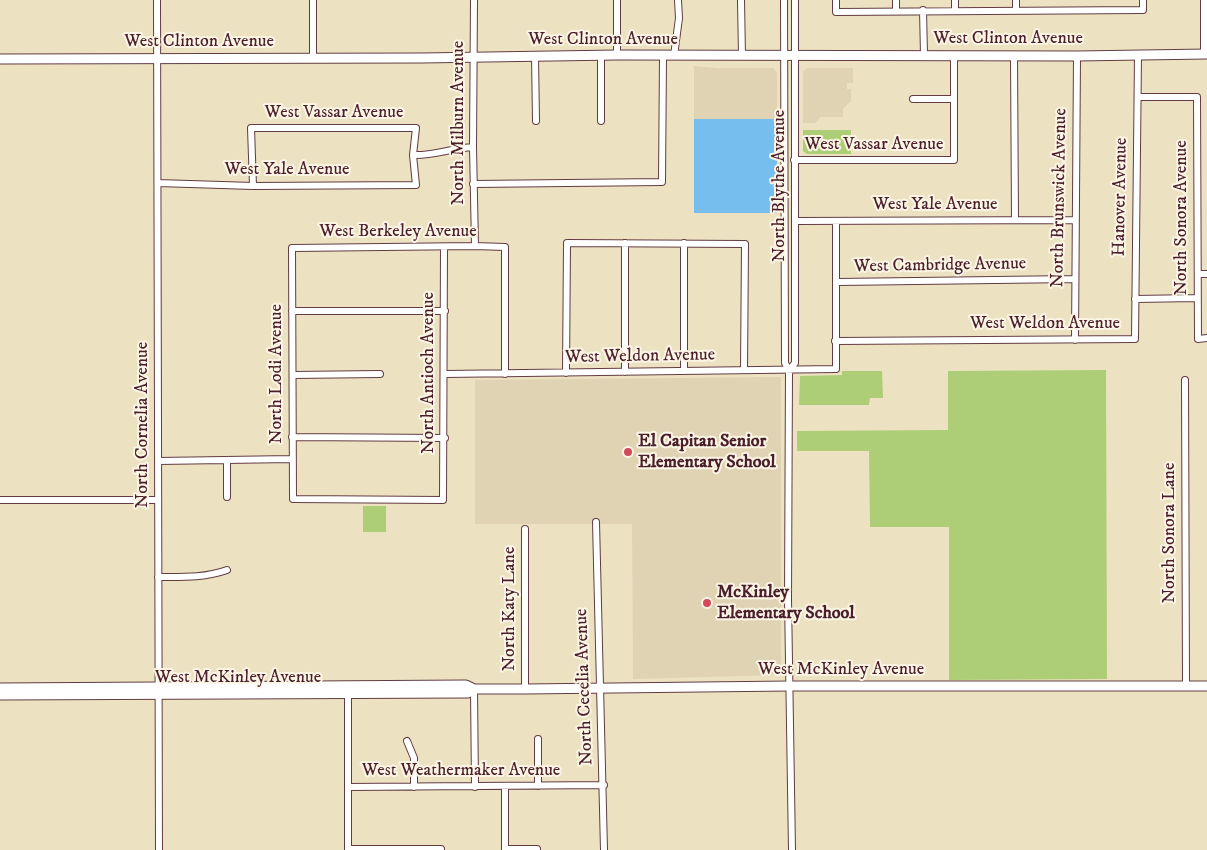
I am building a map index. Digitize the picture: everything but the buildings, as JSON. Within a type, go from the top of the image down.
[{"type":"main road","name":"West Clinton Avenue","points":[[0,59],[1206,54]]},
{"type":"main road","name":"West McKinley Avenue","points":[[0,695],[466,685],[474,689],[790,686],[1207,686]]},
{"type":"main road","name":"West McKinley Avenue","points":[[0,688],[348,694],[468,693],[474,689]]},
{"type":"street","name":"North Cornelia Avenue","points":[[157,0],[159,850]]},
{"type":"street","points":[[313,58],[314,0]]},
{"type":"street","name":"North Milburn Avenue","points":[[474,0],[473,184],[475,246]]},
{"type":"street","points":[[617,0],[618,56]]},
{"type":"street","points":[[674,56],[679,18],[678,0]]},
{"type":"street","points":[[741,0],[742,56]]},
{"type":"street","name":"North Blythe Avenue","points":[[784,0],[785,362],[789,370],[788,499],[792,850]]},
{"type":"street","name":"North Blythe Avenue","points":[[789,370],[795,363],[795,0]]},
{"type":"street","points":[[836,0],[836,12],[896,10],[1143,10],[1143,0]]},
{"type":"street","points":[[896,0],[896,10]]},
{"type":"street","points":[[955,0],[955,10]]},
{"type":"street","points":[[1016,0],[1016,10]]},
{"type":"street","points":[[1204,0],[1206,8],[1206,54]]},
{"type":"street","points":[[923,10],[924,56]]},
{"type":"street","points":[[913,99],[954,99],[954,55]]},
{"type":"street","name":"Hanover Avenue","points":[[1135,339],[1138,55]]},
{"type":"street","points":[[535,56],[536,122]]},
{"type":"street","points":[[600,122],[601,56]]},
{"type":"street","points":[[1014,56],[1015,220]]},
{"type":"street","name":"North Brunswick Avenue","points":[[1075,340],[1077,56]]},
{"type":"street","points":[[473,184],[662,182],[663,57]]},
{"type":"street","name":"North Sonora Avenue","points":[[1138,97],[1197,97],[1198,274],[1196,298],[1198,338],[1207,338]]},
{"type":"street","name":"West Vassar Avenue","points":[[794,160],[954,160],[954,99]]},
{"type":"street","name":"West Vassar Avenue","points":[[253,186],[251,128],[416,128],[413,155]]},
{"type":"street","points":[[413,155],[432,154],[456,148],[473,147]]},
{"type":"street","name":"West Yale Avenue","points":[[158,183],[253,186],[416,186],[413,155]]},
{"type":"street","points":[[1198,210],[1207,210]]},
{"type":"street","points":[[835,341],[837,282],[836,220]]},
{"type":"street","name":"West Yale Avenue","points":[[795,221],[1076,220]]},
{"type":"street","points":[[566,373],[567,243],[745,244],[744,370]]},
{"type":"street","points":[[625,243],[625,372]]},
{"type":"street","points":[[684,243],[684,370]]},
{"type":"street","name":"North Antioch Avenue","points":[[293,499],[443,500],[445,438],[444,247]]},
{"type":"street","name":"West Berkeley Avenue","points":[[292,248],[505,247],[505,374]]},
{"type":"street","name":"North Lodi Avenue","points":[[292,248],[293,499]]},
{"type":"street","points":[[1198,274],[1207,274]]},
{"type":"street","name":"West Cambridge Avenue","points":[[837,282],[1074,279]]},
{"type":"street","points":[[1135,299],[1196,298]]},
{"type":"street","points":[[292,311],[445,312]]},
{"type":"street","name":"West Weldon Avenue","points":[[445,374],[836,369],[835,341],[1135,339]]},
{"type":"street","points":[[293,375],[380,374]]},
{"type":"street","name":"North Sonora Lane","points":[[1185,380],[1186,686]]},
{"type":"street","points":[[292,437],[445,438]]},
{"type":"street","points":[[158,461],[292,459]]},
{"type":"street","points":[[227,460],[228,496]]},
{"type":"street","points":[[0,500],[158,500]]},
{"type":"street","name":"North Cecelia Avenue","points":[[596,522],[599,688],[604,785],[604,850]]},
{"type":"street","name":"North Katy Lane","points":[[525,529],[525,689]]},
{"type":"street","points":[[158,577],[210,575],[227,570]]},
{"type":"street","points":[[474,689],[475,787]]},
{"type":"street","points":[[348,694],[348,850],[441,849]]},
{"type":"street","points":[[538,739],[538,786]]},
{"type":"street","points":[[407,741],[414,758],[414,787]]},
{"type":"street","name":"West Weathermaker Avenue","points":[[348,787],[604,785]]},
{"type":"street","points":[[505,787],[505,849],[537,849]]},
{"type":"shaded area","points":[[694,66],[773,68],[777,72],[777,119],[694,119]]},
{"type":"shaded area","points":[[807,68],[853,68],[853,83],[847,83],[847,89],[851,89],[851,101],[843,109],[843,117],[821,117],[815,123],[803,123],[803,71]]},
{"type":"shaded area","name":"El Capitan Senior Elementary School","points":[[781,377],[781,675],[633,679],[632,524],[475,524],[475,380]]},
{"type":"green space","points":[[803,130],[851,130],[851,154],[807,154],[803,151]]},
{"type":"green space","points":[[1106,370],[1107,679],[949,680],[949,527],[870,527],[869,451],[797,451],[797,431],[948,430],[948,371]]},
{"type":"green space","points":[[842,371],[882,371],[883,398],[870,398],[869,405],[799,405],[800,376],[842,375]]},
{"type":"green space","points":[[363,506],[386,506],[386,532],[363,532]]},
{"type":"water","points":[[694,119],[777,119],[777,213],[694,213]]},
{"type":"place","name":"El Capitan Senior Elementary School","points":[[628,452]]},
{"type":"place","name":"McKinley Elementary School","points":[[707,603]]}]
